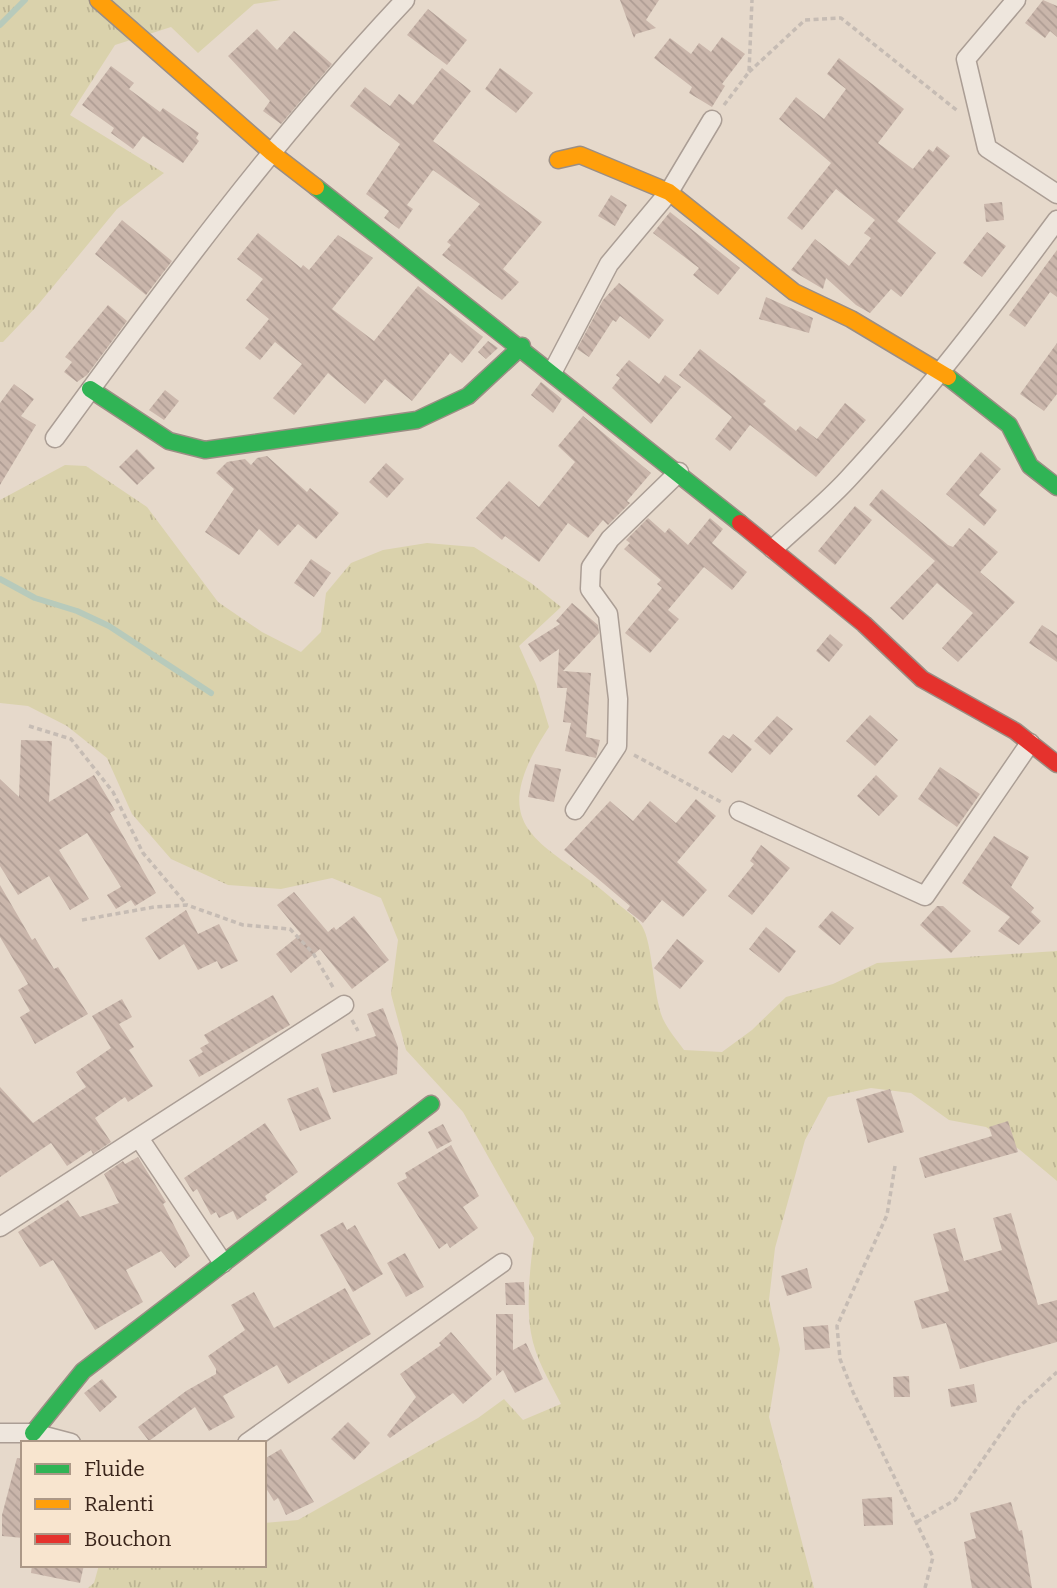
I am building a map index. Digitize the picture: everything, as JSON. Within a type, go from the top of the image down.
[{"type":"street","points":[[99,0],[272,153],[553,371],[864,624],[922,678],[1015,731],[1057,764]]},
{"type":"street","points":[[55,438],[158,296],[272,153],[405,0]]},
{"type":"street","points":[[1016,0],[966,59],[987,148],[1057,194]]},
{"type":"street","points":[[553,371],[609,264],[669,192],[712,120]]},
{"type":"street","points":[[558,160],[580,155],[669,192],[794,292],[850,319],[940,371],[1009,425],[1030,466],[1057,487]]},
{"type":"street","points":[[773,549],[846,481],[940,371],[1057,220]]},
{"type":"street","points":[[90,389],[169,441],[205,450],[417,420],[468,397],[522,346]]},
{"type":"street","points":[[575,810],[617,746],[618,699],[608,614],[590,589],[592,567],[610,539],[678,472]]},
{"type":"street","points":[[739,811],[925,896],[1030,743]]},
{"type":"street","points":[[0,1227],[344,1006]]},
{"type":"street","points":[[33,1433],[83,1371],[431,1104]]},
{"type":"street","points":[[139,1138],[223,1264]]},
{"type":"street","points":[[250,1441],[502,1263]]},
{"type":"street","points":[[0,1433],[33,1433],[63,1441]]},
{"type":"path","points":[[749,72],[752,0]]},
{"type":"path","points":[[712,120],[749,72],[805,20],[841,18],[983,131]]},
{"type":"path","points":[[29,726],[71,739],[113,792],[143,853],[187,905]]},
{"type":"path","points":[[617,746],[739,811]]},
{"type":"path","points":[[82,920],[154,906],[187,905],[243,925],[290,929],[313,953],[358,1031]]},
{"type":"path","points":[[895,1166],[887,1215],[837,1326],[840,1359],[853,1392],[933,1557],[925,1588]]},
{"type":"path","points":[[917,1522],[955,1500],[1019,1407],[1057,1372]]},
{"type":"green space","points":[[0,0],[281,0],[254,4],[198,53],[171,27],[115,45],[70,115],[164,173],[117,209],[37,306],[3,342],[0,342]]},
{"type":"green space","points":[[65,465],[86,466],[147,507],[218,602],[262,632],[301,652],[321,632],[326,593],[351,563],[383,550],[427,543],[474,547],[531,583],[561,607],[519,646],[536,684],[549,727],[529,764],[520,792],[521,814],[531,833],[547,849],[593,883],[642,926],[649,945],[663,1019],[684,1050],[722,1052],[752,1030],[786,997],[833,984],[877,963],[1057,951],[1057,1181],[1020,1150],[986,1127],[949,1120],[911,1093],[871,1088],[828,1097],[805,1140],[775,1248],[769,1300],[780,1349],[769,1417],[814,1588],[88,1588],[94,1583],[98,1567],[266,1567],[266,1523],[298,1520],[478,1418],[504,1399],[523,1420],[561,1404],[539,1361],[531,1333],[529,1298],[534,1238],[463,1112],[406,1050],[391,994],[398,940],[381,898],[332,878],[281,889],[228,885],[171,859],[132,814],[107,758],[67,726],[28,706],[0,703],[0,500]]},
{"type":"building","points":[[620,0],[659,0],[646,20],[656,28],[636,34],[634,38]]},
{"type":"building","points":[[1043,0],[1057,6],[1057,37],[1050,31],[1045,38],[1025,23]]},
{"type":"building","points":[[428,9],[467,40],[447,65],[407,35]]},
{"type":"building","points":[[257,29],[277,50],[294,31],[332,64],[281,124],[263,111],[270,101],[228,56]]},
{"type":"building","points":[[722,37],[745,54],[722,84],[725,86],[712,107],[689,93],[692,87],[654,58],[670,38],[691,54],[699,43],[711,52]]},
{"type":"building","points":[[839,58],[904,109],[878,143],[913,169],[929,149],[933,152],[937,146],[950,156],[897,221],[936,253],[901,297],[891,289],[870,313],[856,305],[826,278],[823,289],[791,270],[815,239],[849,266],[871,238],[864,233],[875,220],[836,189],[802,230],[787,218],[831,163],[779,119],[796,97],[824,119],[846,89],[827,74]]},
{"type":"building","points":[[111,66],[134,83],[129,89],[160,112],[163,108],[199,133],[196,138],[199,141],[183,163],[143,136],[133,149],[111,133],[114,128],[82,105]]},
{"type":"building","points":[[442,68],[471,91],[433,141],[542,222],[503,269],[519,282],[502,300],[442,255],[451,245],[447,242],[480,204],[433,170],[407,205],[413,209],[399,229],[384,218],[389,211],[366,194],[400,144],[350,106],[365,87],[390,106],[399,94],[413,105]]},
{"type":"building","points":[[500,68],[533,93],[516,113],[485,89]]},
{"type":"building","points":[[611,195],[627,205],[615,226],[598,216]]},
{"type":"building","points":[[1002,202],[1004,220],[986,222],[984,204]]},
{"type":"building","points":[[670,212],[740,268],[718,295],[693,275],[699,268],[653,233]]},
{"type":"building","points":[[122,220],[172,261],[146,295],[95,254]]},
{"type":"building","points":[[987,232],[1006,246],[982,277],[963,263]]},
{"type":"building","points":[[258,233],[301,268],[303,265],[309,270],[338,235],[373,258],[332,309],[374,341],[418,286],[483,337],[462,363],[450,353],[412,401],[385,379],[365,404],[328,373],[294,415],[273,398],[302,364],[275,342],[260,360],[245,348],[269,319],[246,300],[263,279],[237,259]]},
{"type":"building","points":[[1057,250],[1057,297],[1050,292],[1025,327],[1009,315]]},
{"type":"building","points":[[619,283],[664,320],[649,339],[620,316],[616,322],[613,320],[589,357],[577,349],[603,300]]},
{"type":"building","points":[[766,297],[813,318],[809,333],[759,319]]},
{"type":"building","points":[[108,305],[127,321],[87,375],[77,382],[64,372],[72,362],[65,357]]},
{"type":"building","points":[[488,341],[498,348],[486,359],[478,352]]},
{"type":"building","points":[[1057,343],[1057,394],[1044,411],[1020,394]]},
{"type":"building","points":[[700,349],[766,401],[763,404],[796,431],[800,426],[817,439],[845,403],[866,420],[816,477],[750,425],[730,451],[715,439],[732,417],[679,375]]},
{"type":"building","points":[[629,360],[659,384],[665,375],[681,387],[651,424],[612,388],[620,378],[616,375]]},
{"type":"building","points":[[541,382],[562,399],[553,413],[531,395]]},
{"type":"building","points":[[14,384],[34,399],[21,416],[36,425],[0,485],[0,403]]},
{"type":"building","points":[[165,390],[179,401],[164,420],[149,410]]},
{"type":"building","points":[[583,416],[651,473],[627,501],[630,503],[608,525],[603,520],[588,538],[568,523],[539,562],[505,536],[502,540],[476,518],[509,481],[539,507],[575,462],[558,446]]},
{"type":"building","points":[[137,449],[155,468],[137,485],[119,467]]},
{"type":"building","points":[[981,452],[1001,469],[979,495],[997,510],[984,526],[946,494]]},
{"type":"building","points":[[267,456],[307,492],[310,488],[339,513],[316,539],[298,524],[278,546],[259,529],[239,555],[205,532],[234,489],[216,473],[227,462],[245,459],[251,465],[257,458]]},
{"type":"building","points":[[386,463],[404,479],[387,498],[369,482]]},
{"type":"building","points":[[882,489],[948,545],[953,547],[969,528],[998,552],[980,572],[1015,602],[958,662],[942,648],[973,613],[937,583],[903,620],[890,608],[935,561],[869,505]]},
{"type":"building","points":[[855,506],[872,520],[835,565],[818,551]]},
{"type":"building","points":[[648,518],[665,533],[669,528],[688,545],[710,518],[723,529],[712,543],[747,572],[732,590],[704,567],[668,610],[679,619],[650,653],[625,633],[662,588],[657,584],[661,580],[624,549],[630,543],[626,540]]},
{"type":"building","points":[[311,559],[331,573],[314,597],[294,583]]},
{"type":"building","points":[[572,603],[598,625],[599,633],[563,671],[591,673],[586,737],[600,740],[596,758],[565,751],[571,723],[563,722],[567,688],[557,688],[559,649],[540,662],[528,644],[560,624],[556,621]]},
{"type":"building","points":[[1042,625],[1057,635],[1057,662],[1029,643]]},
{"type":"building","points":[[830,634],[843,645],[829,662],[816,651]]},
{"type":"building","points":[[870,715],[898,740],[875,766],[846,741]]},
{"type":"building","points":[[777,716],[793,729],[770,755],[754,741]]},
{"type":"building","points":[[733,734],[752,749],[732,773],[708,753],[723,735],[729,739]]},
{"type":"building","points":[[21,740],[52,741],[49,802],[94,775],[115,810],[110,813],[156,893],[135,906],[131,900],[116,909],[107,895],[121,887],[87,833],[59,850],[89,899],[70,910],[49,876],[18,895],[0,866],[0,779],[19,797]]},
{"type":"building","points":[[535,764],[561,769],[554,802],[528,797]]},
{"type":"building","points":[[940,767],[980,794],[957,827],[918,799]]},
{"type":"building","points":[[876,775],[898,796],[879,816],[857,796]]},
{"type":"building","points":[[696,799],[716,816],[677,862],[707,890],[683,917],[662,900],[643,923],[627,910],[630,906],[564,850],[610,801],[633,821],[650,801],[676,823]]},
{"type":"building","points":[[994,836],[1029,857],[1011,887],[1034,908],[1031,912],[1041,921],[1019,945],[998,931],[1010,917],[962,883]]},
{"type":"building","points":[[761,845],[790,868],[752,915],[728,896],[754,864],[750,861]]},
{"type":"building","points":[[0,885],[32,940],[35,938],[54,969],[58,967],[88,1014],[35,1044],[20,1017],[30,1011],[18,990],[28,984],[0,937]]},
{"type":"building","points":[[294,892],[328,932],[334,927],[336,930],[354,916],[389,960],[352,989],[320,949],[291,973],[276,954],[301,934],[277,905]]},
{"type":"building","points":[[937,906],[943,906],[971,931],[951,953],[920,925]]},
{"type":"building","points":[[186,910],[198,934],[219,924],[238,961],[221,969],[217,961],[198,970],[184,944],[159,960],[145,938]]},
{"type":"building","points":[[832,911],[854,928],[840,945],[818,927]]},
{"type":"building","points":[[766,927],[796,951],[779,973],[749,949]]},
{"type":"building","points":[[677,939],[704,961],[680,989],[654,968]]},
{"type":"building","points":[[273,995],[290,1025],[199,1077],[189,1060],[203,1052],[200,1048],[209,1043],[204,1035]]},
{"type":"building","points":[[122,999],[132,1017],[119,1024],[134,1047],[129,1050],[153,1086],[128,1102],[125,1097],[95,1118],[111,1142],[93,1154],[91,1150],[67,1166],[51,1143],[0,1177],[0,1087],[33,1123],[86,1087],[76,1072],[111,1048],[92,1016]]},
{"type":"building","points":[[383,1008],[398,1047],[397,1074],[333,1093],[321,1054],[376,1036],[367,1014]]},
{"type":"building","points":[[318,1087],[331,1119],[300,1131],[287,1099]]},
{"type":"building","points":[[890,1089],[904,1132],[868,1143],[856,1099]]},
{"type":"building","points":[[1008,1121],[1018,1152],[925,1178],[919,1158],[992,1136],[989,1127]]},
{"type":"building","points":[[265,1123],[298,1172],[265,1196],[267,1200],[237,1220],[233,1211],[219,1218],[216,1212],[211,1215],[197,1189],[193,1192],[184,1178]]},
{"type":"building","points":[[443,1124],[452,1141],[437,1149],[428,1132]]},
{"type":"building","points":[[451,1145],[479,1196],[463,1207],[478,1228],[450,1248],[447,1243],[439,1249],[397,1183],[407,1178],[405,1173]]},
{"type":"building","points":[[138,1157],[166,1202],[163,1204],[190,1256],[175,1268],[161,1251],[126,1270],[143,1302],[95,1330],[53,1260],[40,1267],[18,1232],[68,1200],[80,1217],[119,1203],[104,1174],[123,1161],[125,1164]]},
{"type":"building","points":[[1011,1213],[1038,1305],[1057,1300],[1057,1342],[960,1369],[946,1323],[922,1329],[914,1301],[949,1291],[933,1234],[955,1228],[964,1261],[1002,1250],[993,1218]]},
{"type":"building","points":[[343,1222],[347,1230],[355,1225],[383,1274],[353,1292],[320,1235]]},
{"type":"building","points":[[405,1253],[424,1287],[406,1297],[387,1263]]},
{"type":"building","points":[[807,1268],[812,1288],[787,1296],[781,1276]]},
{"type":"building","points":[[524,1282],[525,1305],[506,1305],[505,1283]]},
{"type":"building","points":[[345,1288],[371,1334],[288,1384],[277,1365],[223,1396],[235,1417],[209,1431],[195,1407],[149,1441],[138,1427],[186,1391],[216,1374],[208,1356],[245,1330],[231,1305],[254,1292],[274,1328]]},
{"type":"building","points":[[496,1314],[513,1314],[513,1350],[526,1343],[543,1379],[515,1393],[503,1370],[496,1376]]},
{"type":"building","points":[[828,1325],[830,1348],[805,1350],[803,1327]]},
{"type":"building","points":[[451,1332],[492,1379],[463,1404],[453,1393],[390,1438],[387,1435],[416,1397],[400,1374],[441,1345],[439,1343]]},
{"type":"building","points":[[909,1376],[910,1397],[894,1397],[893,1377]]},
{"type":"building","points":[[102,1379],[117,1397],[100,1412],[84,1393]]},
{"type":"building","points":[[974,1384],[977,1402],[951,1407],[948,1389]]},
{"type":"building","points":[[348,1422],[370,1443],[354,1460],[331,1439]]},
{"type":"building","points":[[281,1449],[314,1502],[286,1515],[278,1498],[274,1501],[266,1488],[266,1458]]},
{"type":"building","points":[[17,1458],[21,1459],[21,1538],[2,1536],[2,1515]]},
{"type":"building","points":[[892,1497],[893,1525],[864,1526],[862,1499]]},
{"type":"building","points":[[1011,1502],[1019,1531],[1022,1530],[1032,1588],[972,1588],[964,1542],[976,1538],[970,1513]]},
{"type":"building","points":[[32,1567],[84,1567],[80,1583],[31,1573]]},
{"type":"waterway","points":[[0,25],[25,0]]},
{"type":"waterway","points":[[0,579],[35,598],[77,611],[109,626],[211,693]]},
{"type":"traffic: fast","points":[[316,187],[740,523]]},
{"type":"traffic: fast","points":[[90,389],[169,441],[205,450],[417,420],[468,396],[522,346]]},
{"type":"traffic: fast","points":[[948,377],[1009,425],[1030,466],[1057,487]]},
{"type":"traffic: fast","points":[[33,1433],[83,1371],[431,1104]]},
{"type":"traffic: slow","points":[[98,0],[272,153],[316,187]]},
{"type":"traffic: slow","points":[[558,160],[580,155],[669,192],[794,292],[851,319],[948,377]]},
{"type":"traffic: jam","points":[[740,523],[864,624],[922,679],[1015,731],[1057,764]]}]
